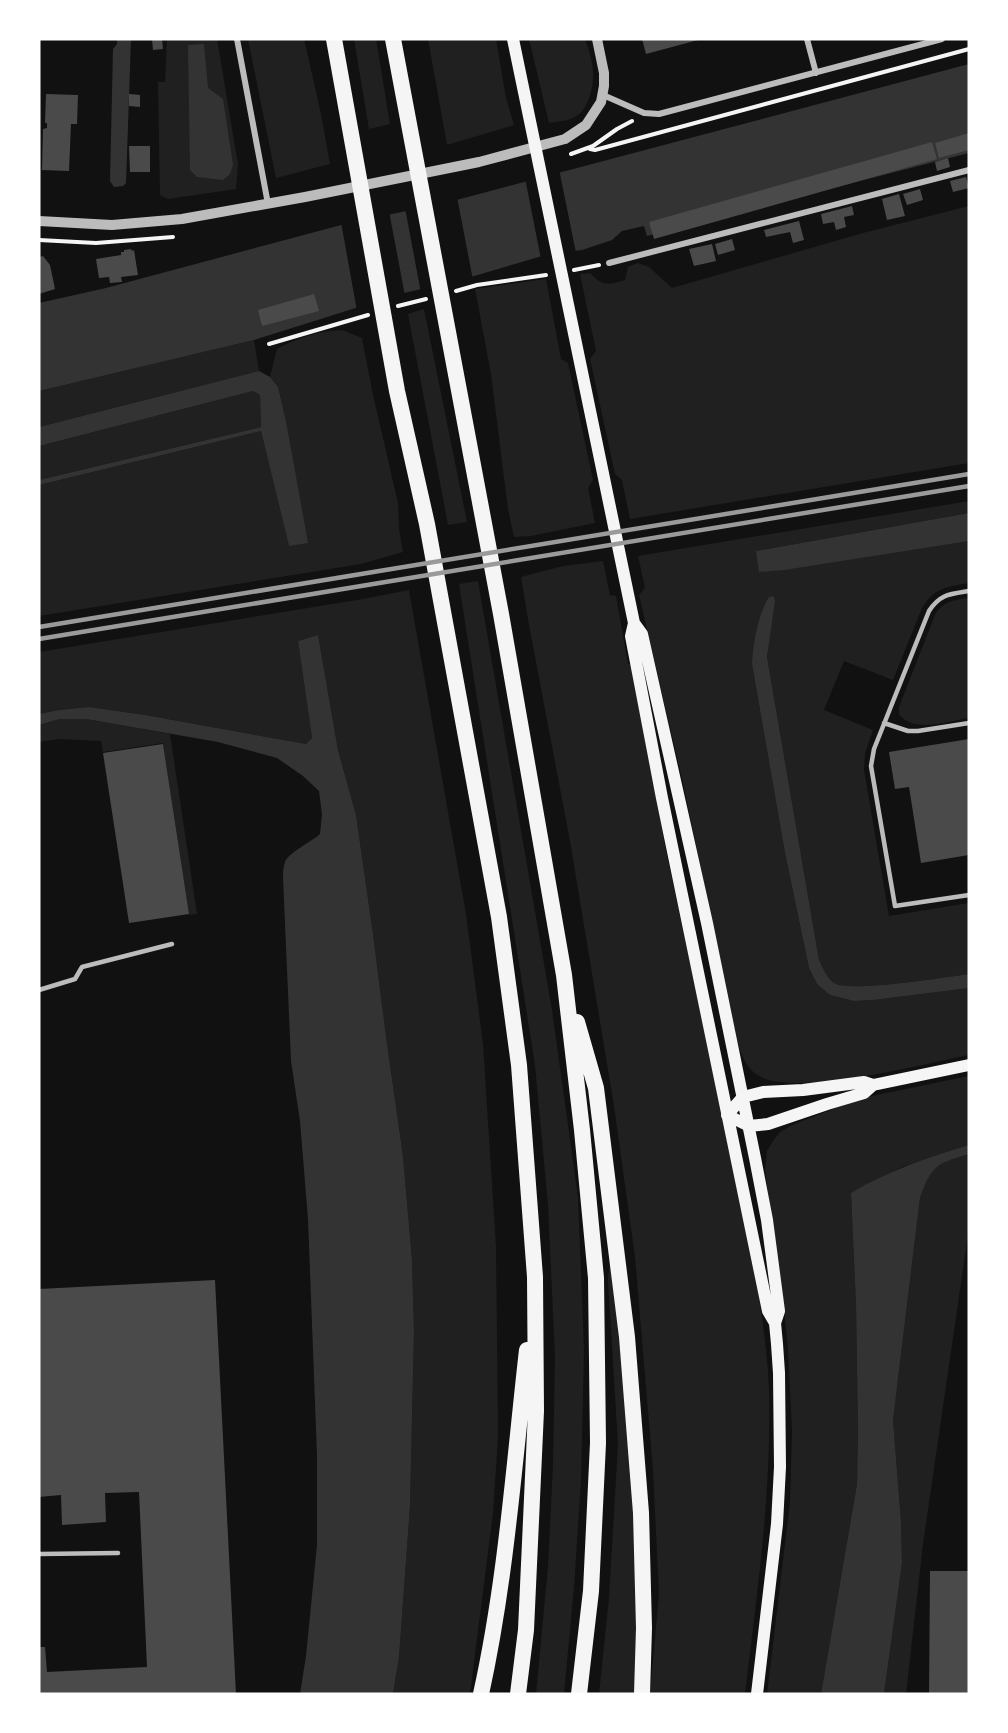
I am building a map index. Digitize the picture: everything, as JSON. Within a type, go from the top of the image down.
[{"type":"highway","points":[[334,39],[397,391],[426,524],[499,917],[519,1065],[535,1277],[536,1411],[526,1630],[518,1694]]},
{"type":"highway","points":[[393,39],[501,614],[564,975],[582,1130],[596,1278],[597,1454],[591,1591],[579,1694]]},
{"type":"highway","points":[[564,975],[596,1088],[627,1337],[641,1513],[644,1628],[642,1694]]},
{"type":"highway","points":[[481,1694],[491,1651],[503,1561],[535,1277]]},
{"type":"main road","points":[[513,39],[628,591],[634,623],[632,636],[649,729],[727,1115],[768,1311],[775,1323]]},
{"type":"main road","points":[[634,623],[642,634],[749,1126],[772,1253],[779,1311],[775,1323],[779,1373],[779,1495],[756,1694]]},
{"type":"main road","points":[[727,1115],[749,1126],[768,1124],[864,1093],[873,1085],[969,1065]]},
{"type":"main road","points":[[727,1115],[742,1097],[763,1092],[864,1082],[873,1085]]},
{"type":"street","points":[[237,39],[268,204]]},
{"type":"street","points":[[39,221],[93,225],[137,224],[182,219],[479,162],[565,139],[586,125],[596,112],[603,95],[603,63],[597,39]]},
{"type":"street","points":[[807,39],[816,73]]},
{"type":"street","points":[[603,95],[654,115],[942,39]]},
{"type":"street","points":[[609,263],[969,170]]},
{"type":"lane","points":[[969,591],[943,596],[929,611],[874,749],[871,766],[895,906],[969,895]]},
{"type":"lane","points":[[884,723],[918,731],[969,723]]},
{"type":"lane","points":[[39,990],[75,979],[82,967],[172,944]]},
{"type":"lane","points":[[39,1554],[118,1553]]},
{"type":"path","points":[[588,149],[595,150],[969,49]]},
{"type":"shaded area","points":[[117,39],[131,39],[126,183],[123,186],[114,187],[110,181],[113,49],[117,44]]},
{"type":"shaded area","points":[[167,39],[217,39],[238,164],[236,189],[168,199],[160,195],[158,82],[165,82]]},
{"type":"shaded area","points":[[248,39],[304,39],[330,164],[276,178]]},
{"type":"shaded area","points":[[354,39],[376,39],[390,124],[369,129]]},
{"type":"shaded area","points":[[428,39],[496,39],[506,98],[514,125],[447,145]]},
{"type":"shaded area","points":[[529,39],[585,39],[592,62],[593,83],[585,106],[573,118],[549,123]]},
{"type":"shaded area","points":[[204,44],[208,88],[223,99],[233,165],[230,174],[223,180],[197,177],[190,170],[188,45]]},
{"type":"shaded area","points":[[969,64],[969,153],[647,236],[644,226],[622,231],[612,240],[582,250],[549,254],[464,279],[400,294],[254,340],[39,391],[39,303],[106,288],[345,224],[449,202]]},
{"type":"shaded area","points":[[969,206],[969,463],[630,519],[622,480],[615,474],[590,359],[596,351],[580,274],[590,273],[602,283],[614,283],[625,280],[628,267],[638,263],[649,267],[672,288],[863,233]]},
{"type":"shaded area","points":[[546,279],[561,359],[568,363],[593,480],[588,488],[595,523],[531,536],[514,537],[508,509],[491,374],[475,289]]},
{"type":"shaded area","points":[[424,309],[467,522],[448,525],[408,314]]},
{"type":"shaded area","points":[[342,330],[362,338],[398,503],[403,552],[361,564],[39,616],[39,485],[261,431],[289,545],[307,543],[286,421],[278,387],[270,377],[277,349],[308,336]]},
{"type":"shaded area","points":[[254,340],[259,371],[39,427],[39,391]]},
{"type":"shaded area","points":[[259,371],[270,377],[278,387],[308,543],[289,546],[261,431],[39,485],[39,480],[261,427],[260,395],[253,391],[39,446],[39,427]]},
{"type":"shaded area","points":[[253,391],[260,395],[261,427],[39,480],[39,446]]},
{"type":"shaded area","points":[[969,501],[969,513],[757,551],[760,572],[969,541],[969,583],[942,589],[927,601],[922,608],[893,680],[844,661],[824,710],[873,730],[865,753],[864,770],[889,916],[969,903],[969,974],[859,986],[843,986],[834,983],[827,976],[819,960],[767,657],[770,630],[752,664],[785,853],[809,968],[817,984],[830,995],[854,1001],[969,988],[969,1055],[834,1081],[782,1082],[763,1078],[749,1067],[737,1041],[683,783],[639,595],[645,588],[638,556]]},
{"type":"shaded area","points":[[969,513],[969,541],[759,572],[756,551]]},
{"type":"shaded area","points":[[603,561],[610,595],[616,596],[628,664],[632,664],[666,851],[751,1249],[765,1336],[769,1389],[766,1504],[745,1694],[650,1694],[659,1593],[653,1470],[635,1257],[614,1106],[570,841],[521,577],[563,566]]},
{"type":"shaded area","points":[[478,581],[552,1010],[578,1197],[584,1350],[581,1481],[564,1694],[536,1694],[548,1567],[553,1464],[555,1356],[548,1205],[535,1065],[459,584]]},
{"type":"shaded area","points":[[409,590],[466,914],[483,1044],[496,1246],[498,1437],[493,1513],[470,1694],[393,1694],[399,1657],[410,1506],[414,1332],[412,1260],[403,1156],[356,815],[338,750],[318,635],[298,641],[312,738],[306,744],[89,707],[39,714],[39,652]]},
{"type":"shaded area","points":[[773,596],[775,600],[767,657],[819,960],[827,976],[834,983],[843,986],[859,986],[969,974],[969,988],[854,1001],[830,995],[817,984],[809,968],[785,853],[752,664],[759,620],[769,597]]},
{"type":"shaded area","points":[[969,598],[969,718],[932,725],[922,725],[905,720],[899,714],[899,707],[935,615],[945,604]]},
{"type":"shaded area","points":[[318,635],[338,750],[356,815],[403,1156],[412,1260],[414,1332],[410,1506],[399,1657],[393,1694],[300,1694],[317,1545],[317,1455],[308,1219],[300,1121],[291,1061],[283,874],[287,859],[320,834],[322,814],[319,791],[303,776],[277,758],[218,742],[86,719],[60,719],[39,725],[39,714],[89,707],[306,744],[312,738],[298,641]]},
{"type":"shaded area","points":[[60,719],[86,719],[170,734],[197,914],[189,915],[163,743],[103,752],[101,741],[59,739],[39,742],[39,725]]},
{"type":"shaded area","points":[[969,1076],[969,1145],[902,1167],[851,1193],[856,1305],[857,1484],[821,1694],[767,1694],[790,1502],[792,1431],[783,1298],[765,1170],[767,1151],[779,1133],[792,1125],[862,1098]]},
{"type":"shaded area","points":[[969,1145],[969,1154],[949,1160],[932,1172],[920,1198],[893,1420],[902,1563],[884,1694],[821,1694],[857,1484],[856,1305],[851,1193],[894,1171]]},
{"type":"shaded area","points":[[969,1154],[969,1228],[923,1544],[906,1694],[884,1694],[902,1563],[893,1420],[920,1198],[928,1179],[937,1167],[949,1160]]},
{"type":"shaded area","points":[[610,1258],[636,1492],[641,1598],[635,1694],[599,1694],[609,1598],[618,1444],[608,1281]]},
{"type":"pier","points":[[559,169],[576,253],[541,259],[525,178]]},
{"type":"pier","points":[[457,197],[473,280],[421,293],[405,208]]},
{"type":"pier","points":[[389,211],[405,296],[357,311],[341,222]]},
{"type":"building","points":[[152,39],[162,39],[163,49],[153,50]]},
{"type":"building","points":[[642,39],[698,39],[698,40],[646,54]]},
{"type":"building","points":[[46,94],[78,95],[77,124],[71,124],[69,171],[42,170],[43,129],[47,128],[47,123],[45,123]]},
{"type":"building","points":[[129,94],[140,95],[140,107],[129,106]]},
{"type":"building","points":[[969,133],[969,150],[939,158],[935,143]]},
{"type":"building","points":[[932,142],[937,159],[654,239],[649,222]]},
{"type":"building","points":[[129,146],[150,146],[150,172],[130,172]]},
{"type":"building","points":[[948,158],[950,167],[937,171],[935,162]]},
{"type":"building","points":[[966,177],[969,188],[953,192],[950,181]]},
{"type":"building","points":[[920,189],[923,200],[907,205],[903,194]]},
{"type":"building","points":[[899,194],[905,216],[887,220],[882,199]]},
{"type":"building","points":[[852,206],[854,215],[844,217],[846,227],[836,230],[834,222],[823,224],[821,214]]},
{"type":"building","points":[[799,221],[804,240],[793,243],[790,232],[766,237],[764,230]]},
{"type":"building","points":[[732,239],[735,250],[718,255],[715,244]]},
{"type":"building","points":[[712,244],[716,261],[694,266],[689,249]]},
{"type":"building","points":[[124,250],[134,250],[138,275],[121,277],[122,282],[110,283],[109,277],[99,278],[96,259],[121,255]]},
{"type":"building","points":[[43,256],[50,265],[55,289],[39,294],[39,257]]},
{"type":"building","points":[[314,294],[319,311],[262,326],[258,310]]},
{"type":"building","points":[[969,739],[969,855],[921,863],[909,787],[895,789],[889,752]]},
{"type":"building","points":[[163,744],[189,914],[129,923],[103,753]]},
{"type":"building","points":[[215,1280],[236,1694],[39,1694],[39,1647],[45,1647],[47,1672],[147,1667],[139,1492],[105,1493],[106,1522],[62,1525],[61,1495],[39,1497],[39,1289]]},
{"type":"building","points":[[930,1571],[969,1571],[969,1694],[929,1694]]},
{"type":"railway","points":[[39,627],[969,474]]},
{"type":"railway","points":[[39,639],[969,486]]}]
